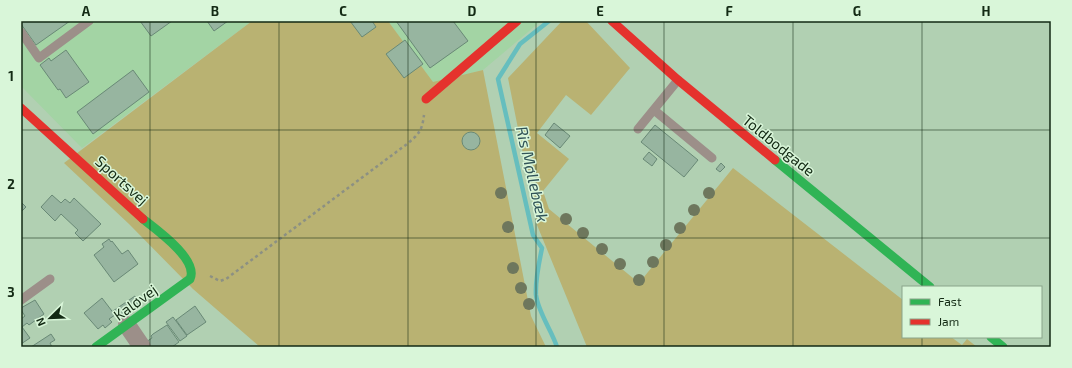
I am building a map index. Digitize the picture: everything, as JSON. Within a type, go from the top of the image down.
[{"type":"street","points":[[426,99],[517,21]]},
{"type":"street","name":"Toldbodgade","points":[[612,21],[678,80],[929,286]]},
{"type":"street","name":"Sportsvej","points":[[21,108],[185,256],[191,266],[192,272],[190,279]]},
{"type":"street","name":"Kaløvej","points":[[96,347],[190,279]]},
{"type":"street","points":[[127,325],[142,347]]},
{"type":"street","points":[[992,338],[1003,347]]},
{"type":"lane","points":[[21,32],[40,58],[89,21]]},
{"type":"lane","points":[[638,129],[678,80]]},
{"type":"lane","points":[[654,110],[712,158]]},
{"type":"lane","points":[[21,300],[50,279]]},
{"type":"path","points":[[190,279],[205,274],[217,281],[222,281],[408,144],[419,134],[423,124],[426,99]]},
{"type":"shaded area","points":[[21,21],[252,21],[82,148],[21,86]]},
{"type":"shaded area","points":[[252,21],[388,21],[433,82],[483,70],[531,316],[546,347],[260,347],[193,289],[129,224],[64,163]]},
{"type":"shaded area","points":[[388,21],[541,21],[483,70],[433,83]]},
{"type":"shaded area","points":[[562,21],[586,21],[630,68],[591,115],[566,95],[537,133],[569,159],[543,191],[549,209],[639,283],[733,168],[902,299],[902,338],[952,338],[962,345],[967,339],[977,347],[587,347],[537,225],[508,78]]},
{"type":"building","points":[[21,21],[70,21],[36,45],[21,24]]},
{"type":"building","points":[[140,21],[172,21],[151,36]]},
{"type":"building","points":[[207,21],[228,21],[214,31]]},
{"type":"building","points":[[350,21],[372,21],[376,27],[362,37]]},
{"type":"building","points":[[396,21],[453,21],[468,41],[430,68]]},
{"type":"building","points":[[405,40],[423,64],[404,78],[386,54]]},
{"type":"building","points":[[66,50],[89,82],[66,98],[60,89],[58,90],[40,65],[49,58],[51,61]]},
{"type":"building","points":[[133,70],[149,92],[93,134],[77,112]]},
{"type":"building","points":[[554,123],[570,136],[560,148],[545,135]]},
{"type":"building","points":[[655,125],[698,160],[684,177],[641,142]]},
{"type":"building","points":[[471,132],[477,135],[480,141],[477,147],[471,150],[465,147],[462,141],[465,135]]},
{"type":"building","points":[[649,152],[657,159],[652,166],[643,159]]},
{"type":"building","points":[[721,163],[725,167],[720,172],[716,169]]},
{"type":"building","points":[[52,195],[61,203],[65,199],[70,203],[74,198],[101,224],[83,241],[75,233],[78,230],[61,214],[55,221],[41,207]]},
{"type":"building","points":[[21,202],[26,207],[21,212]]},
{"type":"building","points":[[109,239],[122,254],[128,250],[138,264],[114,282],[94,255],[104,247],[102,244]]},
{"type":"building","points":[[135,296],[140,303],[119,320],[113,311]]},
{"type":"building","points":[[102,298],[115,315],[109,319],[112,322],[105,328],[103,325],[98,329],[84,313]]},
{"type":"building","points":[[35,300],[44,314],[29,325],[27,323],[22,327],[30,338],[21,344],[21,319],[25,316],[21,308]]},
{"type":"building","points":[[195,306],[206,322],[187,335],[176,320]]},
{"type":"building","points":[[173,317],[187,336],[180,341],[166,322]]},
{"type":"building","points":[[167,325],[179,342],[172,347],[150,347],[146,342],[152,338],[151,336],[153,334]]},
{"type":"building","points":[[51,334],[55,340],[50,343],[52,347],[31,347]]},
{"type":"waterway","name":"Ris Møllebæk","points":[[549,21],[520,44],[498,79],[533,235],[542,248],[536,283],[537,301],[557,347]]},
{"type":"traffic: fast","points":[[775,160],[929,286]]},
{"type":"traffic: fast","points":[[96,347],[190,279],[191,271],[183,255],[175,246],[143,219]]},
{"type":"traffic: fast","points":[[992,338],[1003,347]]},
{"type":"traffic: jam","points":[[426,99],[517,21]]},
{"type":"traffic: jam","points":[[612,21],[678,80],[775,160]]},
{"type":"traffic: jam","points":[[21,108],[143,219]]}]
